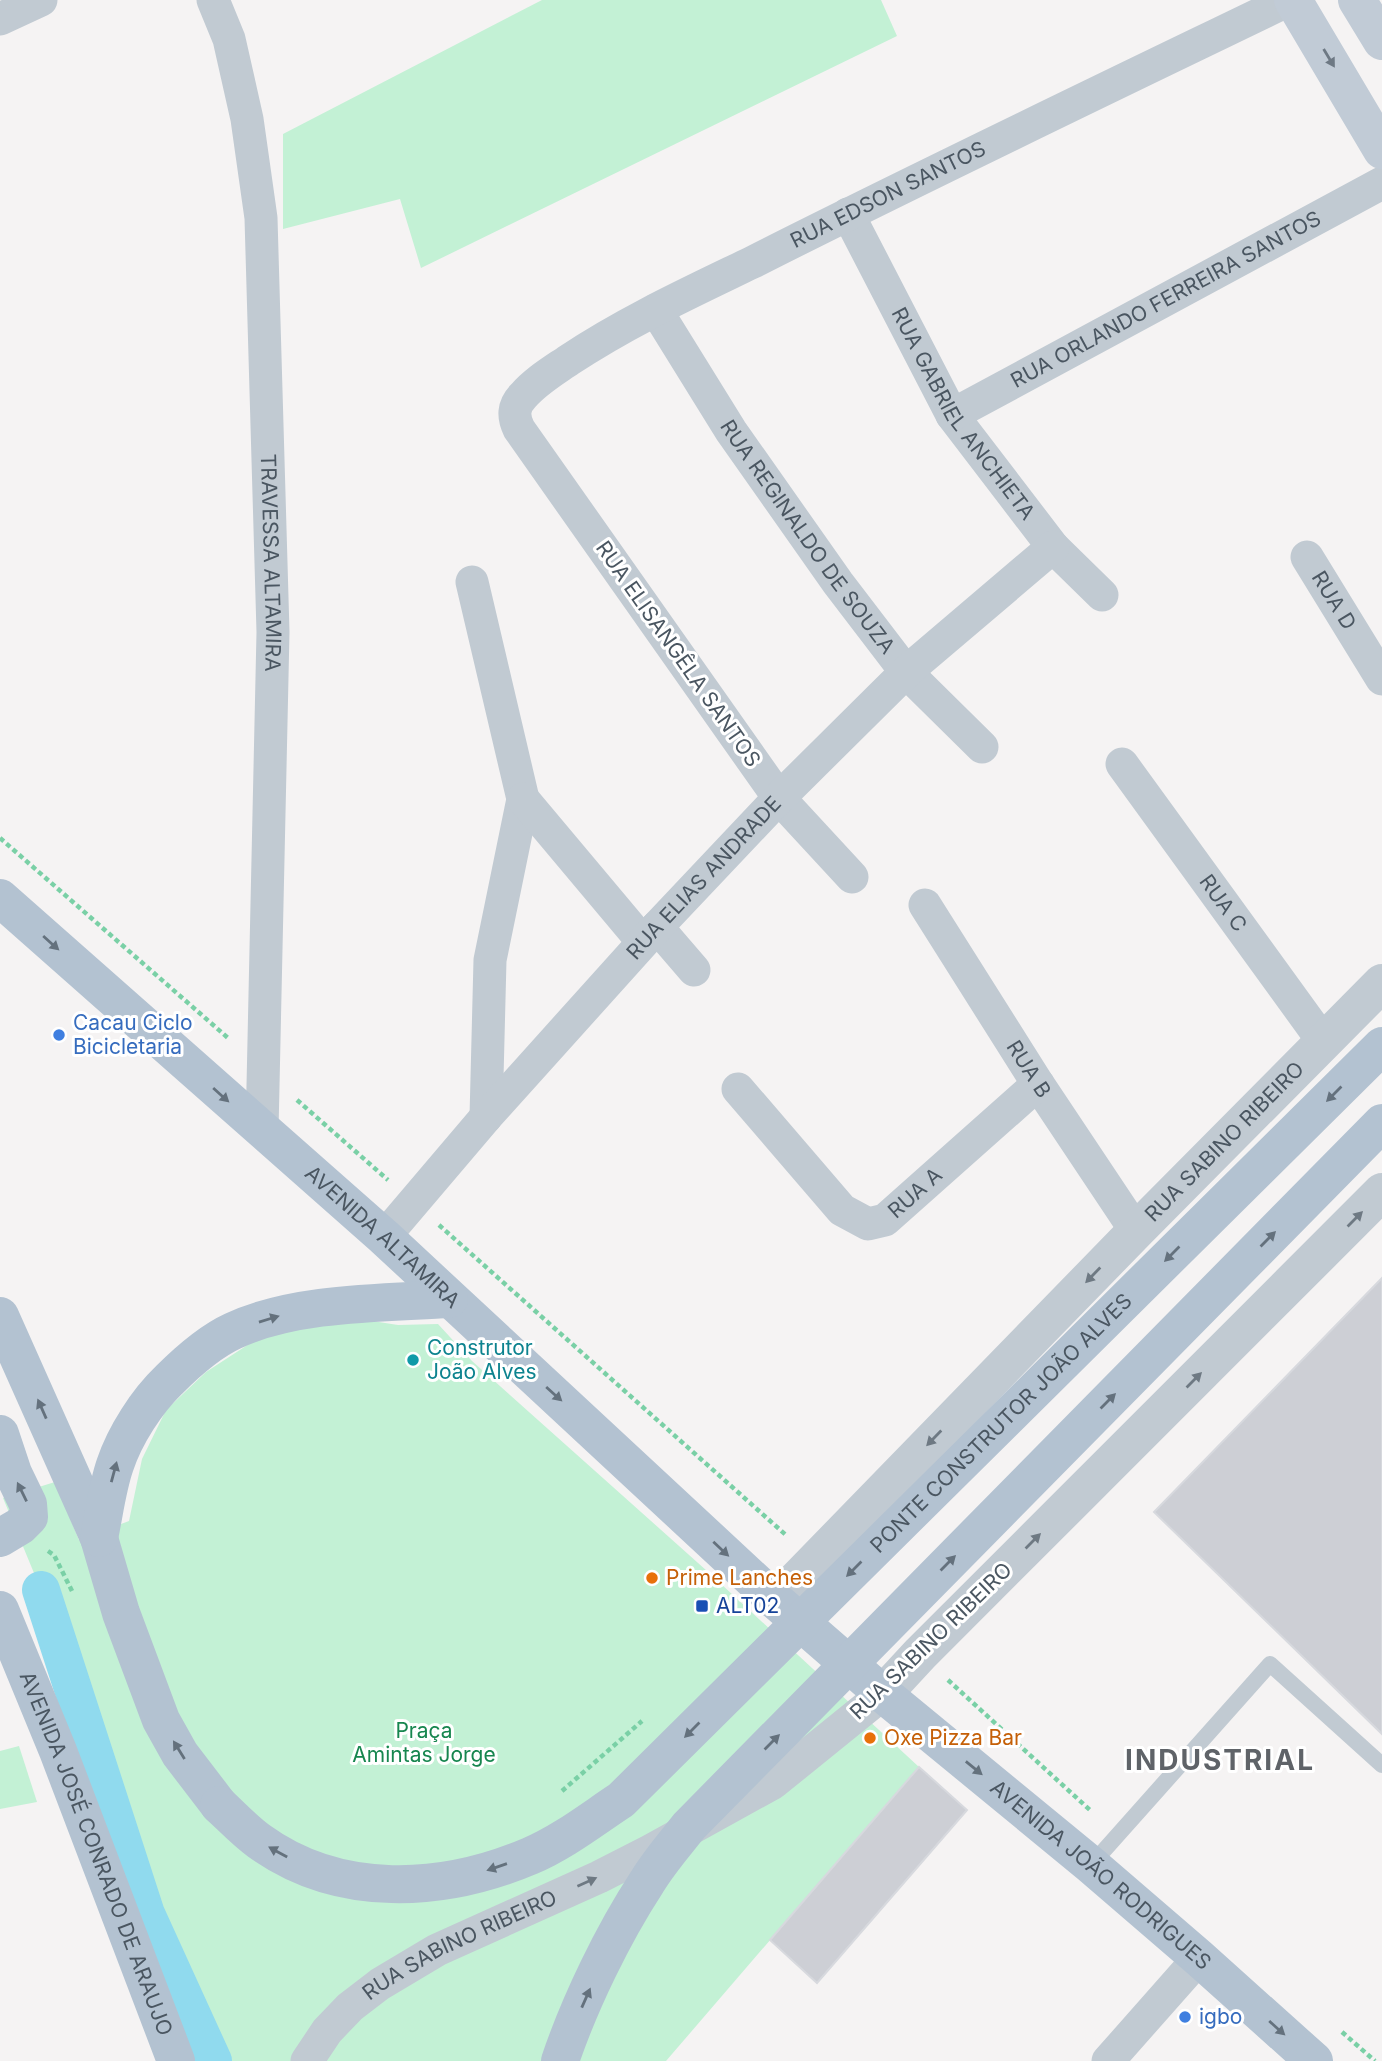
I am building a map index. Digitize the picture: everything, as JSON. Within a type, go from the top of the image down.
[{"type":"main road","points":[[1291,0],[1382,150]]},
{"type":"main road","points":[[1357,0],[1382,41]]},
{"type":"main road","name":"AVENIDA ALTAMIRA","points":[[0,898],[384,1237],[776,1601],[883,1694]]},
{"type":"main road","name":"PONTE CONSTRUTOR JOÃO ALVES","points":[[99,1538],[121,1613],[161,1720],[180,1754],[219,1805],[258,1840],[310,1868],[346,1879],[384,1885],[432,1884],[490,1870],[531,1856],[561,1840],[621,1800],[1382,1046]]},
{"type":"main road","points":[[561,2061],[586,1996],[618,1933],[647,1881],[689,1826],[1382,1123]]},
{"type":"main road","points":[[99,1538],[115,1464],[139,1417],[158,1391],[189,1360],[233,1331],[278,1316],[363,1304],[449,1299]]},
{"type":"main road","points":[[0,1316],[99,1538]]},
{"type":"main road","points":[[0,1434],[13,1473],[28,1504],[29,1517],[0,1538]]},
{"type":"main road","name":"AVENIDA JOSÉ CONRADO DE ARAUJO","points":[[0,1610],[58,1751],[176,2061]]},
{"type":"main road","name":"AVENIDA JOÃO RODRIGUES","points":[[883,1694],[1091,1865],[1314,2061]]},
{"type":"street","points":[[0,19],[41,0]]},
{"type":"street","name":"TRAVESSA ALTAMIRA","points":[[213,0],[229,39],[247,119],[261,218],[273,632],[262,1131]]},
{"type":"street","name":"RUA EDSON SANTOS","points":[[516,422],[516,405],[540,380],[592,344],[848,214],[1291,0]]},
{"type":"street","name":"RUA ORLANDO FERREIRA SANTOS","points":[[951,415],[1382,183]]},
{"type":"street","name":"RUA GABRIEL ANCHIETA","points":[[848,214],[951,415],[1053,547],[1102,594]]},
{"type":"street","name":"RUA REGINALDO DE SOUZA","points":[[656,310],[731,431],[838,583],[906,672],[982,747]]},
{"type":"street","name":"RUA ELISANGÊLA SANTOS","points":[[516,422],[779,798],[852,877]]},
{"type":"street","name":"RUA ELIAS ANDRADE","points":[[384,1237],[486,1117],[650,935],[779,798],[906,672],[1053,547]]},
{"type":"street","name":"RUA D","points":[[1307,557],[1382,679]]},
{"type":"street","points":[[472,582],[523,799],[489,960],[486,1117]]},
{"type":"street","name":"RUA C","points":[[1122,764],[1323,1041]]},
{"type":"street","points":[[523,799],[650,935],[694,970]]},
{"type":"street","name":"RUA B","points":[[925,905],[1038,1084],[1136,1231]]},
{"type":"street","name":"RUA SABINO RIBEIRO","points":[[776,1601],[1382,983]]},
{"type":"street","name":"RUA A","points":[[738,1089],[842,1210],[859,1221],[873,1224],[885,1220],[916,1194],[1038,1084]]},
{"type":"street","name":"RUA SABINO RIBEIRO","points":[[307,2061],[327,2031],[350,2007],[380,1983],[437,1950],[599,1877],[773,1783],[883,1694],[1382,1192]]},
{"type":"street","points":[[1108,2061],[1199,1958]]},
{"type":"lane","points":[[1091,1865],[1270,1664],[1382,1765]]},
{"type":"path","points":[[0,838],[815,1561]]},
{"type":"path","points":[[42,1545],[54,1555],[75,1595]]},
{"type":"path","points":[[920,1654],[1118,1836]]},
{"type":"path","points":[[557,1795],[646,1717]]},
{"type":"path","points":[[1334,2025],[1376,2061]]},
{"type":"green space","points":[[542,0],[881,0],[897,36],[421,268],[400,199],[283,229],[283,134]]},
{"type":"green space","name":"Praça Amintas Jorge","points":[[366,1320],[398,1325],[438,1324],[472,1361],[707,1571],[919,1767],[666,2061],[213,2061],[146,1914],[41,1590],[3,1498],[55,1482],[79,1540],[129,1521],[142,1459],[166,1410],[206,1372],[266,1333]]},
{"type":"green space","points":[[19,1746],[37,1802],[0,1809],[0,1751]]},
{"type":"building","points":[[1382,1278],[1382,1734],[1154,1512]]},
{"type":"building","points":[[919,1767],[967,1810],[817,1983],[770,1940]]},
{"type":"waterway","points":[[41,1590],[146,1914],[213,2061]]},
{"type":"place","name":"Cacau Ciclo Bicicletaria","points":[[59,1035]]},
{"type":"place","name":"Construtor João Alves","points":[[413,1360]]},
{"type":"place","name":"Prime Lanches","points":[[652,1578]]},
{"type":"place","name":"ALT02","points":[[702,1606]]},
{"type":"place","name":"Oxe Pizza Bar","points":[[870,1738]]},
{"type":"place","name":"igbo","points":[[1185,2017]]},
{"type":"district","name":"INDUSTRIAL","points":[[1220,1760]]}]
